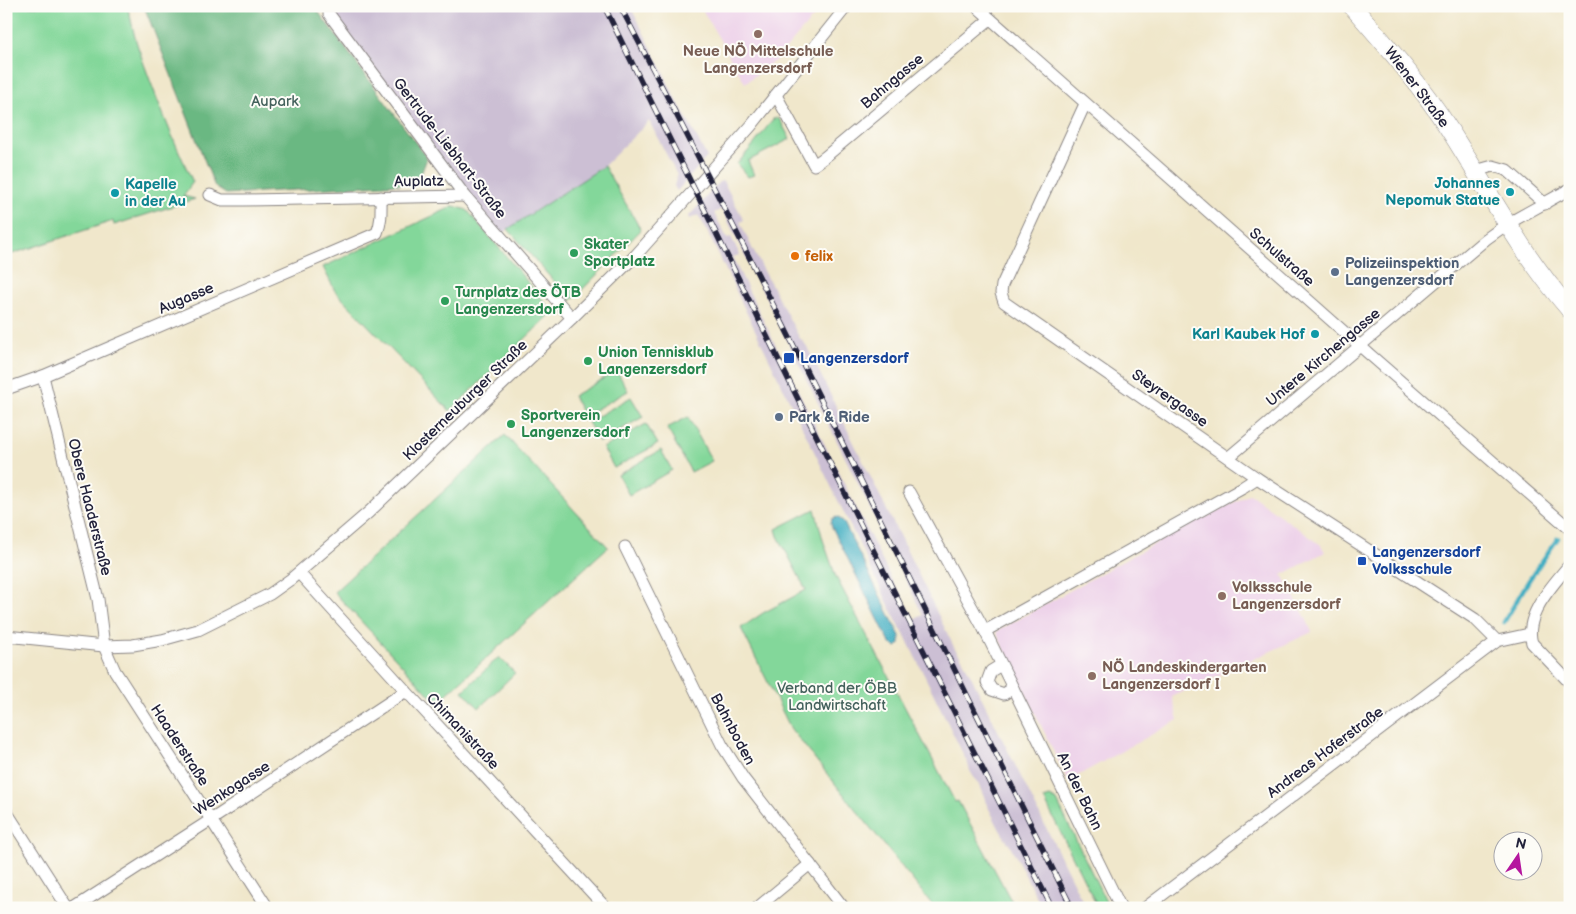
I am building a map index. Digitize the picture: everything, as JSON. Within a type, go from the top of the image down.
[{"type":"main road","name":"Wiener Straße","points":[[1352,6],[1428,97],[1521,246],[1570,310]]},
{"type":"street","name":"Klosterneuburger Straße","points":[[6,636],[104,646],[134,645],[162,640],[198,630],[270,594],[299,573],[369,512],[636,255],[751,126],[847,6]]},
{"type":"street","name":"Schulstraße","points":[[976,6],[1085,104],[1570,529]]},
{"type":"street","name":"Gertrude-Liebhart-Straße","points":[[329,14],[465,196],[572,318]]},
{"type":"street","name":"Bahngasse","points":[[776,95],[814,165],[990,19]]},
{"type":"street","name":"Steyrergasse","points":[[1085,104],[1002,285],[1001,294],[1004,302],[1257,478],[1475,619],[1497,641]]},
{"type":"street","points":[[1475,171],[1493,166],[1507,170],[1545,204]]},
{"type":"street","name":"Untere Kirchengasse","points":[[1229,457],[1236,449],[1486,239],[1507,224],[1570,189]]},
{"type":"street","points":[[210,195],[222,200],[381,197]]},
{"type":"street","name":"Auplatz","points":[[377,233],[382,216],[381,197],[465,196]]},
{"type":"street","name":"Augasse","points":[[6,389],[43,376],[377,233]]},
{"type":"street","name":"Obere Haaderstraße","points":[[43,376],[98,599],[104,646]]},
{"type":"street","points":[[985,631],[1257,478]]},
{"type":"street","name":"An der Bahn","points":[[909,492],[985,631],[1121,908]]},
{"type":"street","name":"Bahnboden","points":[[625,547],[722,745],[743,778],[844,908]]},
{"type":"street","points":[[1570,564],[1536,610],[1529,634],[1532,642],[1570,684]]},
{"type":"street","name":"Chimanistraße","points":[[299,573],[406,692],[606,908]]},
{"type":"street","name":"Andreas Hoferstraße","points":[[1145,908],[1497,641],[1529,634]]},
{"type":"street","name":"Haaderstraße","points":[[104,646],[115,671],[268,908]]},
{"type":"street","points":[[1001,664],[991,671],[987,682],[992,690],[1004,694],[1013,688]]},
{"type":"street","name":"Wenkogasse","points":[[74,908],[406,692]]},
{"type":"street","points":[[6,811],[68,908]]},
{"type":"street","points":[[757,908],[810,864]]},
{"type":"shaded area","points":[[317,6],[630,6],[707,157],[677,191],[674,186],[677,175],[649,121],[604,166],[508,229],[501,237],[329,14]]},
{"type":"shaded area","name":"Neue NÖ Mittelschule Langenzersdorf","points":[[700,6],[823,6],[776,60],[745,83]]},
{"type":"shaded area","points":[[723,181],[744,220],[740,222],[753,250],[799,337],[806,345],[954,647],[963,660],[1086,908],[1042,908],[989,809],[982,790],[970,771],[704,225],[698,215],[690,219],[689,216],[719,182]],"holes":[[[722,209],[923,615],[912,621],[732,257],[740,255],[731,237],[727,238],[714,213]]]},
{"type":"shaded area","points":[[1250,494],[1321,545],[1325,552],[1282,575],[1312,632],[1172,697],[1178,720],[1068,781],[996,632],[1130,557]]},
{"type":"green space","points":[[6,6],[127,6],[136,42],[150,81],[193,182],[183,196],[195,199],[114,225],[113,221],[6,256]]},
{"type":"green space","name":"Aupark","points":[[144,6],[314,6],[427,158],[420,177],[400,184],[226,194],[215,187]]},
{"type":"green space","points":[[777,118],[790,139],[748,161],[754,175],[748,177],[737,164],[773,119]]},
{"type":"green space","name":"Skater Sportplatz","points":[[604,166],[641,230],[571,301],[508,229]]},
{"type":"green space","name":"Turnplatz des ÖTB Langenzersdorf","points":[[454,206],[467,210],[553,312],[450,411],[335,291],[323,267]]},
{"type":"green space","points":[[617,371],[628,391],[584,416],[573,396]]},
{"type":"green space","points":[[631,397],[643,417],[599,442],[588,422]]},
{"type":"green space","points":[[688,417],[712,461],[691,472],[667,428]]},
{"type":"green space","points":[[646,424],[658,444],[614,468],[603,448]]},
{"type":"green space","points":[[505,435],[608,547],[437,703],[334,592]]},
{"type":"green space","points":[[661,450],[672,470],[629,495],[618,475]]},
{"type":"green space","name":"Verband der ÖBB Landwirtschaft","points":[[815,509],[823,540],[836,577],[955,802],[958,801],[1015,908],[935,908],[791,729],[741,628],[763,613],[806,590],[776,529]]},
{"type":"green space","points":[[499,657],[515,673],[479,708],[463,691]]},
{"type":"green space","points":[[1050,797],[1057,801],[1109,908],[1098,908],[1044,799]]},
{"type":"water","points":[[837,517],[843,521],[900,636],[900,644],[896,647],[890,643],[832,527],[832,519]]},
{"type":"waterway","points":[[1504,622],[1529,580],[1558,538]]},
{"type":"railway","points":[[604,6],[1052,908]]},
{"type":"railway","points":[[620,6],[905,568],[1072,908]]},
{"type":"place","name":"Neue NÖ Mittelschule Langenzersdorf","points":[[758,34]]},
{"type":"place","name":"Johannes Nepomuk Statue","points":[[1510,192]]},
{"type":"place","name":"Kapelle in der Au","points":[[115,193]]},
{"type":"place","name":"Skater Sportplatz","points":[[574,253]]},
{"type":"place","name":"felix","points":[[795,256]]},
{"type":"place","name":"Polizeiinspektion Langenzersdorf","points":[[1335,272]]},
{"type":"place","name":"Turnplatz des ÖTB Langenzersdorf","points":[[445,301]]},
{"type":"place","name":"Karl Kaubek Hof","points":[[1315,334]]},
{"type":"place","name":"Langenzersdorf","points":[[789,358]]},
{"type":"place","name":"Union Tennisklub Langenzersdorf","points":[[588,361]]},
{"type":"place","name":"Park & Ride","points":[[779,417]]},
{"type":"place","name":"Sportverein Langenzersdorf","points":[[511,424]]},
{"type":"place","name":"Langenzersdorf Volksschule","points":[[1362,561]]},
{"type":"place","name":"Volksschule Langenzersdorf","points":[[1222,596]]},
{"type":"place","name":"NÖ Landeskindergarten Langenzersdorf I","points":[[1092,676]]}]
